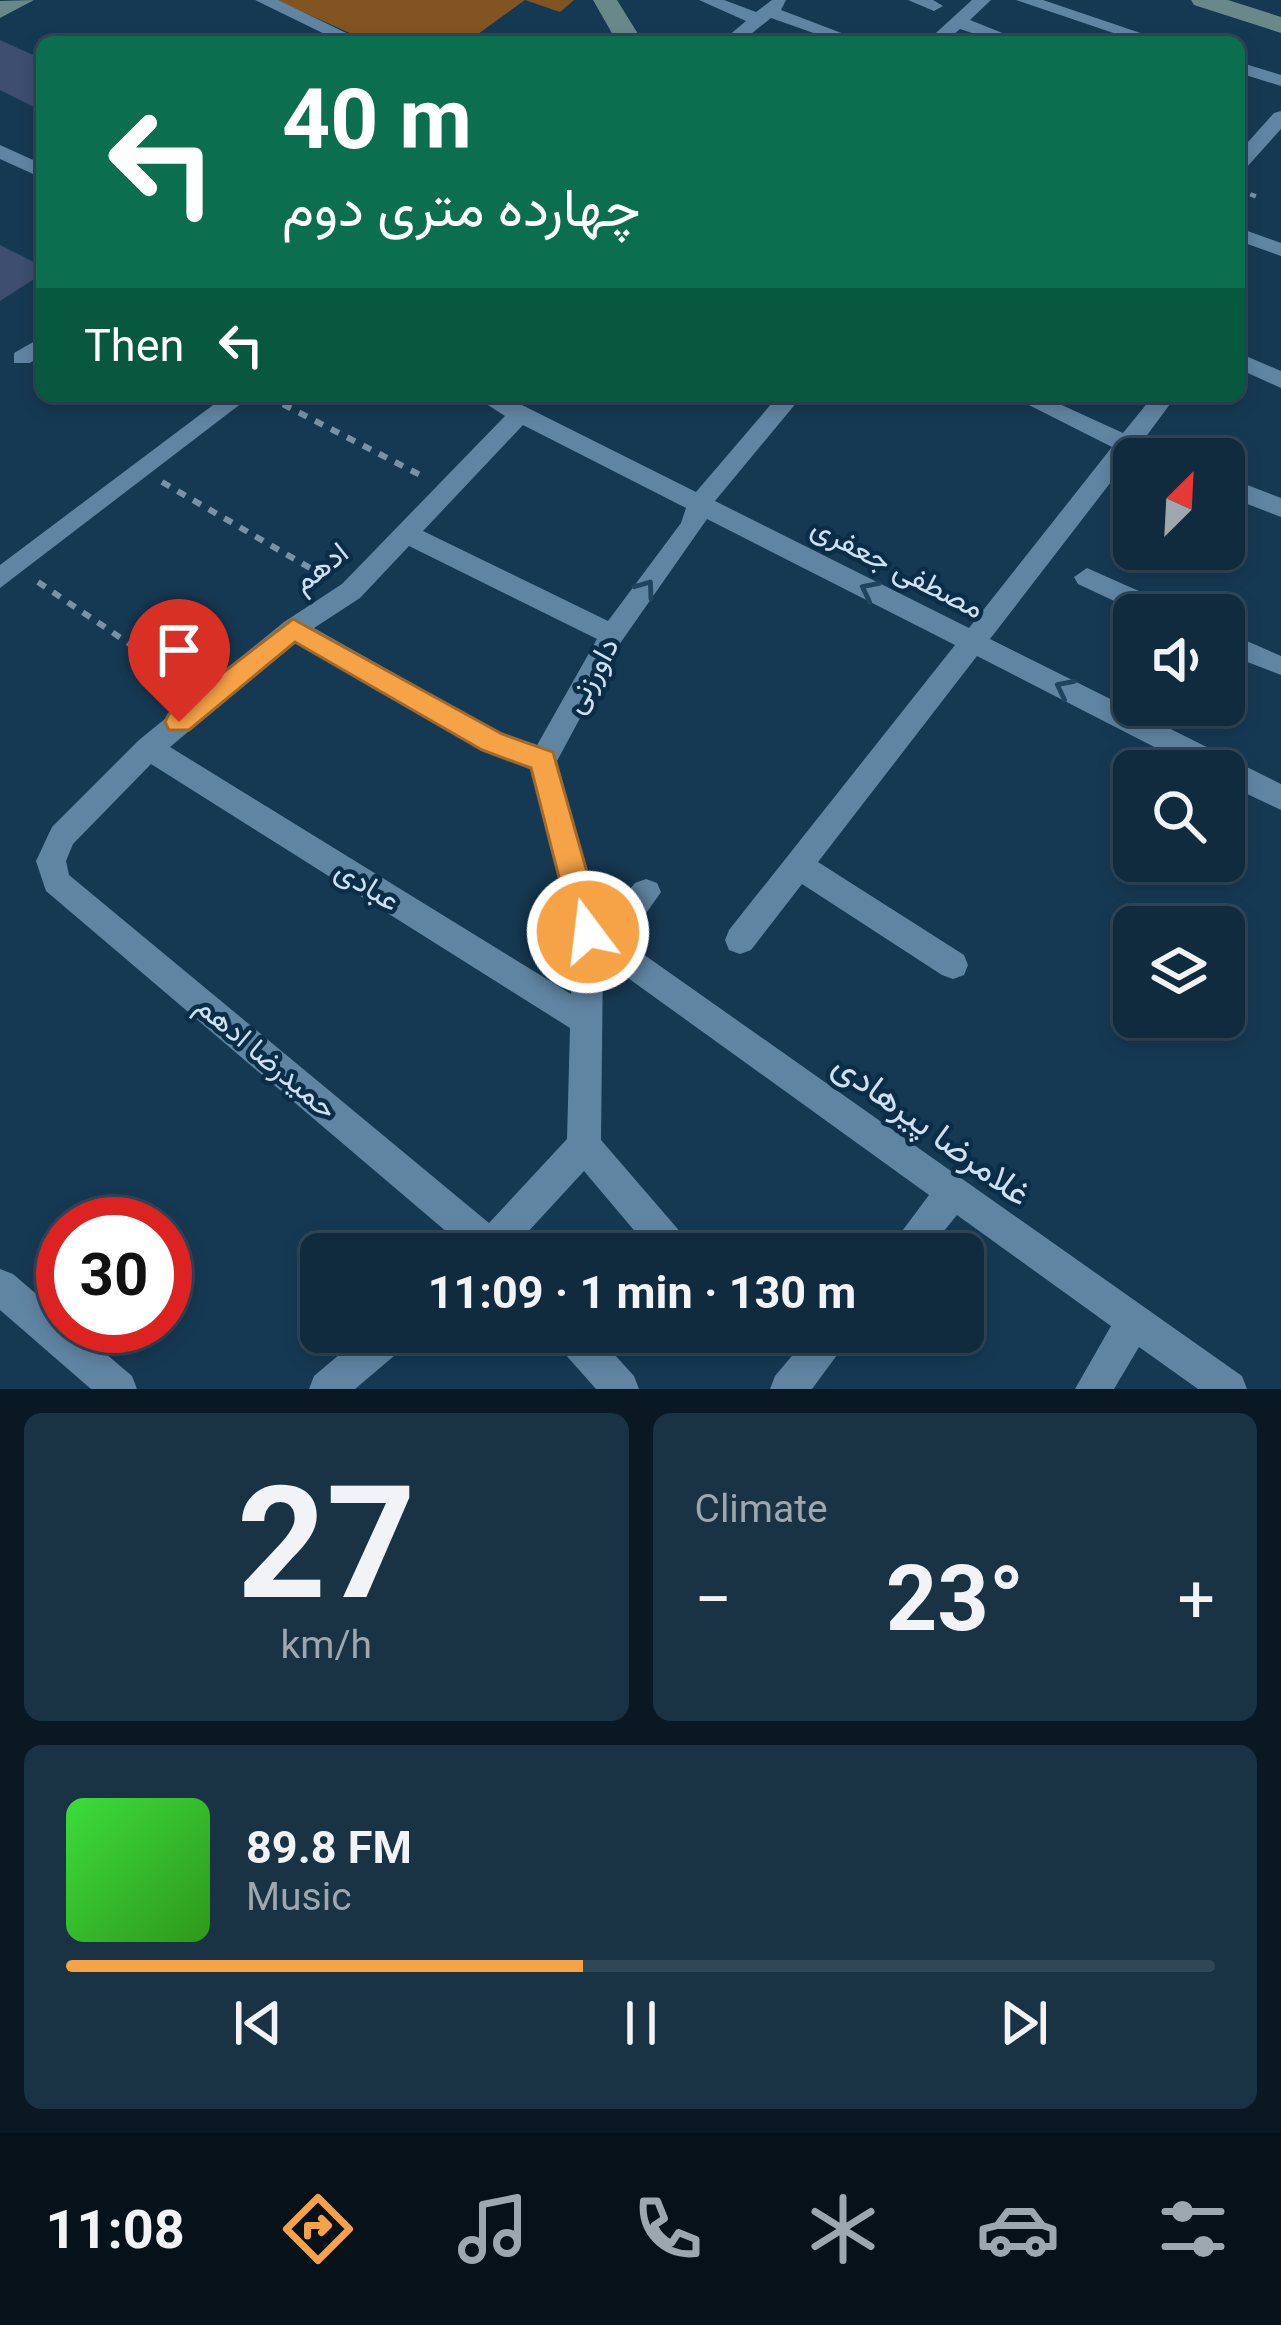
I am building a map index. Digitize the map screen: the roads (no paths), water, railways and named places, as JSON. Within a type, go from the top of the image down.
[{"type":"street","points":[[264,0],[343,36]]},
{"type":"street","points":[[605,0],[626,36]]},
{"type":"street","points":[[708,0],[770,10],[840,36]]},
{"type":"street","points":[[942,36],[982,0]]},
{"type":"street","points":[[1024,0],[1139,36]]},
{"type":"street","points":[[1202,0],[1281,25]]},
{"type":"street","points":[[738,36],[770,10]]},
{"type":"street","points":[[958,22],[999,36]]},
{"type":"street","points":[[1245,70],[1281,81]]},
{"type":"street","points":[[1245,122],[1277,128]]},
{"type":"street","points":[[1245,158],[1277,128]]},
{"type":"street","points":[[0,151],[36,169]]},
{"type":"street","points":[[1245,236],[1278,244]]},
{"type":"street","points":[[22,358],[36,348]]},
{"type":"street","points":[[1245,363],[1281,380]]},
{"type":"street","points":[[5,567],[232,402]]},
{"type":"street","name":"مصطفی جعفری","points":[[497,402],[974,643],[1113,702]]},
{"type":"street","name":"داورزنی","points":[[543,760],[612,635],[693,525],[699,504],[785,402]]},
{"type":"street","points":[[1034,402],[1113,440]]},
{"type":"street","points":[[1130,438],[1160,402]]},
{"type":"street","name":"ادهم","points":[[51,861],[62,836],[149,748],[293,629],[351,591],[520,414]]},
{"type":"street","points":[[740,940],[1113,460]]},
{"type":"street","points":[[1245,493],[1281,508]]},
{"type":"street","points":[[407,534],[612,635]]},
{"type":"street","points":[[1087,577],[1123,594]]},
{"type":"street","points":[[293,629],[492,742],[543,760],[597,938],[587,1022],[584,1146],[509,1233]]},
{"type":"street","points":[[1245,651],[1277,667]]},
{"type":"street","name":"مصطفی جعفری","points":[[1161,726],[1281,798]]},
{"type":"street","name":"عبادی","points":[[149,748],[587,1022]]},
{"type":"street","name":"حمیدرضا ادهم","points":[[51,861],[56,882],[472,1233]]},
{"type":"street","points":[[799,866],[953,965]]},
{"type":"street","points":[[597,938],[646,892]]},
{"type":"street","name":"غلامرضا پیرهادی","points":[[597,938],[1229,1389]]},
{"type":"street","points":[[584,1146],[659,1233]]},
{"type":"street","points":[[920,1233],[953,1193]]},
{"type":"street","points":[[0,1287],[119,1389]]},
{"type":"street","points":[[1093,1389],[1134,1321]]},
{"type":"street","points":[[327,1389],[369,1353]]},
{"type":"street","points":[[589,1353],[621,1389]]},
{"type":"street","points":[[788,1389],[818,1353]]}]
